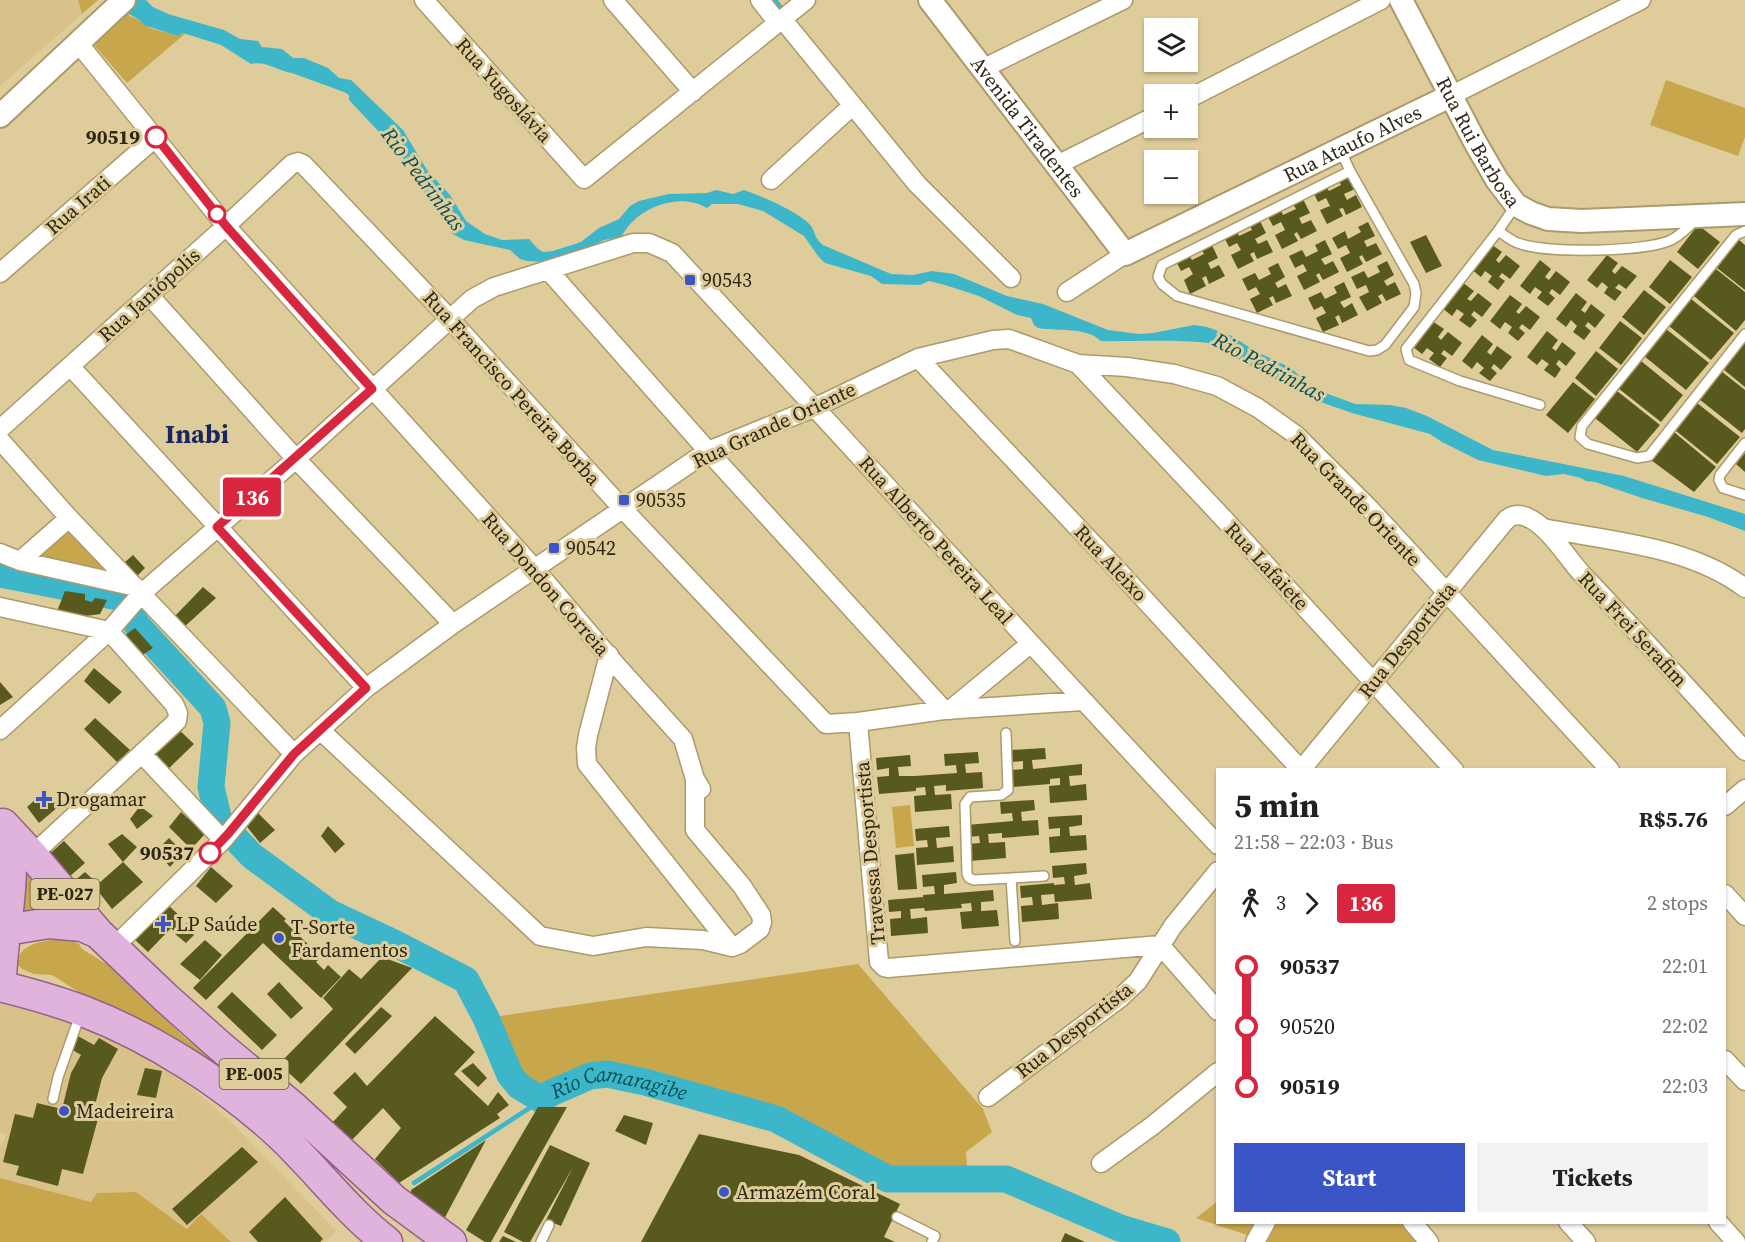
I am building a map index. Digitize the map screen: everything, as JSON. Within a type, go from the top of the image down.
[{"type":"main road","name":"PE-027","points":[[1,822],[106,940]]},
{"type":"main road","name":"PE-027","points":[[1,822],[9,839],[10,861],[2,931],[1,986]]},
{"type":"main road","name":"PE-005","points":[[2,931],[49,922],[82,926],[106,940],[165,997],[292,1106],[394,1200],[451,1242]]},
{"type":"main road","name":"PE-005","points":[[1,986],[87,1012],[173,1056],[239,1101],[281,1136],[368,1227],[387,1242]]},
{"type":"street","name":"Rua Yugoslávia","points":[[424,0],[584,179],[693,92]]},
{"type":"street","points":[[613,0],[693,92],[781,22],[799,2]]},
{"type":"street","points":[[760,0],[917,184],[1011,278]]},
{"type":"street","name":"Avenida Tiradentes","points":[[930,0],[1125,254]]},
{"type":"street","points":[[984,68],[1123,0]]},
{"type":"street","points":[[1198,94],[1382,0]]},
{"type":"street","name":"Rua Rui Barbosa","points":[[1401,0],[1450,96],[1497,180],[1516,205],[1548,219],[1571,220],[1745,214]]},
{"type":"street","name":"Rua Ataufo Alves","points":[[1067,292],[1125,254],[1641,0]]},
{"type":"street","points":[[0,116],[117,6]]},
{"type":"street","name":"Rua Dondon Correia","points":[[79,44],[226,226],[534,568],[683,739],[698,784],[695,830],[742,886],[761,915],[760,929],[740,944],[732,947]]},
{"type":"street","points":[[771,180],[852,106]]},
{"type":"street","points":[[1057,165],[1144,122]]},
{"type":"street","name":"Rua Irati","points":[[0,273],[156,137]]},
{"type":"street","name":"Rua Janiópolis","points":[[0,429],[292,164],[298,162]]},
{"type":"street","name":"Rua Francisco Pereira Borba","points":[[298,162],[303,164],[449,318],[622,508],[826,724],[858,722]]},
{"type":"street","name":"Rua Alberto Pereira Leal","points":[[549,271],[633,243],[649,243],[672,253],[816,407],[1083,701],[1095,722],[1216,843]]},
{"type":"street","points":[[0,730],[109,631],[134,599],[296,459],[449,318],[472,299],[494,287],[549,271],[708,451],[947,710]]},
{"type":"street","points":[[149,295],[296,459],[453,624]]},
{"type":"street","name":"Rua Grande Oriente","points":[[106,940],[229,833],[294,754],[366,688],[453,624],[622,508],[708,451],[816,407],[918,358],[993,340],[1009,339],[1078,364],[1127,367],[1174,374],[1216,386],[1258,408],[1296,435],[1446,592],[1608,768]]},
{"type":"street","name":"Rua Aleixo","points":[[918,358],[1300,768]]},
{"type":"street","name":"Rua Lafaiete","points":[[1078,364],[1452,768]]},
{"type":"street","points":[[70,366],[366,688]]},
{"type":"street","points":[[0,440],[69,518],[134,599],[294,754]]},
{"type":"street","name":"Rua Desportista","points":[[1302,768],[1507,519],[1517,514]]},
{"type":"street","name":"Rua Frei Serafim","points":[[1517,514],[1543,528],[1580,572],[1745,750]]},
{"type":"street","points":[[20,561],[69,518]]},
{"type":"street","points":[[1543,528],[1663,551],[1699,561],[1729,576],[1745,588]]},
{"type":"street","points":[[0,553],[134,599]]},
{"type":"street","points":[[0,607],[109,631],[174,704],[178,713],[177,721],[32,855]]},
{"type":"street","points":[[947,710],[1030,644]]},
{"type":"street","points":[[609,655],[588,735],[586,748],[588,764],[732,947]]},
{"type":"street","points":[[858,722],[947,710],[1083,701]]},
{"type":"street","name":"Travessa Desportista","points":[[858,722],[881,966],[888,968],[1160,945]]},
{"type":"street","points":[[320,730],[540,936],[593,946],[646,937],[703,940],[732,947]]},
{"type":"street","points":[[142,754],[229,833]]},
{"type":"street","points":[[1726,805],[1745,789]]},
{"type":"street","name":"Rua Desportista","points":[[988,1097],[1120,998],[1138,981],[1160,945],[1216,874]]},
{"type":"street","points":[[1726,895],[1745,916]]},
{"type":"street","points":[[1160,945],[1216,1009]]},
{"type":"street","points":[[1726,1061],[1745,1081]]},
{"type":"street","points":[[1101,1163],[1152,1126],[1216,1074]]},
{"type":"street","points":[[1414,1224],[1428,1242]]},
{"type":"street","points":[[1570,1224],[1586,1242]]},
{"type":"street","points":[[1720,1224],[1736,1242]]},
{"type":"lane","points":[[1340,149],[1350,171],[1414,284],[1416,293],[1414,307],[1385,345],[1377,350],[1369,351],[1177,296],[1162,284],[1158,277],[1162,265],[1350,171]]},
{"type":"lane","points":[[1516,205],[1406,349],[1406,355],[1409,360],[1460,381],[1540,405]]},
{"type":"lane","points":[[1498,231],[1517,243],[1540,249],[1611,249],[1646,246],[1669,241],[1682,234],[1698,217]]},
{"type":"lane","points":[[1745,231],[1736,235],[1582,426],[1583,441],[1637,458],[1649,456],[1745,334]]},
{"type":"lane","points":[[1745,443],[1720,475],[1719,480],[1724,488],[1745,495]]},
{"type":"lane","points":[[1006,733],[1008,790],[1001,795],[970,797],[964,807],[967,877],[974,880],[1044,876]]},
{"type":"lane","points":[[1011,878],[1015,941]]},
{"type":"lane","points":[[106,940],[124,967],[159,1004],[208,1047],[288,1110],[372,1193]]},
{"type":"lane","points":[[53,1098],[58,1077],[87,1012],[131,1026],[193,1059],[235,1088],[276,1123],[323,1174],[398,1242]]},
{"type":"lane","points":[[897,1217],[936,1236],[932,1242]]},
{"type":"lane","points":[[541,1242],[549,1225]]},
{"type":"shaded area","points":[[0,0],[78,0],[82,14],[0,86]]},
{"type":"shaded area","points":[[78,0],[98,0],[82,14]]},
{"type":"shaded area","points":[[121,6],[130,16],[150,28],[175,35],[186,33],[127,83],[88,38]]},
{"type":"shaded area","points":[[1666,80],[1745,108],[1745,137],[1738,156],[1650,125]]},
{"type":"shaded area","points":[[69,518],[136,587],[20,561]]},
{"type":"shaded area","points":[[910,805],[914,846],[896,848],[892,807]]},
{"type":"shaded area","points":[[21,852],[66,907],[16,914]]},
{"type":"shaded area","points":[[70,940],[79,944],[82,949],[111,967],[185,1038],[265,1097],[334,1165],[318,1155],[263,1100],[183,1042],[143,1021],[85,996],[52,975],[34,974],[18,965],[24,950],[39,942]]},
{"type":"shaded area","points":[[858,964],[983,1109],[992,1132],[966,1152],[968,1179],[888,1179],[776,1119],[645,1082],[607,1074],[590,1076],[571,1083],[542,1100],[519,1086],[510,1075],[486,1018]]},
{"type":"shaded area","points":[[0,996],[65,1015],[141,1050],[198,1093],[234,1125],[336,1231],[325,1242],[231,1242],[201,1215],[187,1228],[136,1192],[97,1193],[91,1202],[0,1178],[0,1148],[6,1135],[0,1133]]},
{"type":"shaded area","points":[[0,1178],[91,1202],[97,1193],[136,1192],[187,1229],[201,1214],[231,1242],[0,1242]]},
{"type":"shaded area","points":[[1216,1203],[1216,1224],[1420,1224],[1438,1242],[1268,1242],[1196,1218]]},
{"type":"water","name":"Rio Pedrinhas","points":[[117,0],[146,0],[153,7],[168,14],[224,30],[240,39],[258,41],[262,47],[282,49],[293,58],[304,58],[328,68],[339,78],[351,80],[403,130],[427,170],[450,195],[466,221],[485,234],[502,240],[529,239],[543,252],[553,251],[581,242],[599,228],[619,219],[630,206],[639,201],[669,194],[707,193],[716,190],[733,194],[744,190],[799,216],[811,226],[823,245],[891,274],[913,275],[932,271],[954,274],[1007,296],[1043,304],[1108,330],[1139,334],[1194,325],[1207,327],[1232,336],[1255,351],[1291,368],[1307,383],[1323,392],[1355,404],[1406,408],[1427,416],[1493,450],[1624,476],[1745,514],[1745,531],[1708,517],[1581,478],[1564,474],[1546,476],[1478,460],[1430,434],[1352,413],[1312,399],[1217,345],[1185,341],[1101,341],[1095,336],[1079,331],[1038,328],[1031,318],[1017,315],[979,296],[945,285],[929,281],[920,285],[882,284],[871,276],[825,263],[804,236],[763,211],[738,204],[712,204],[707,208],[688,202],[668,203],[640,215],[621,237],[604,240],[585,250],[545,262],[520,259],[510,250],[464,240],[451,233],[412,173],[408,162],[395,152],[394,140],[381,134],[349,100],[349,95],[292,73],[266,65],[251,64],[221,45],[183,33],[178,36],[144,25],[126,12]]},
{"type":"building","points":[[1348,175],[1355,189],[1344,194],[1347,200],[1356,195],[1362,207],[1346,215],[1343,208],[1339,209],[1343,216],[1327,224],[1320,210],[1330,206],[1326,198],[1318,202],[1312,190],[1325,184],[1329,191],[1341,185],[1338,179]]},
{"type":"building","points":[[1303,199],[1310,213],[1299,218],[1302,224],[1311,220],[1317,231],[1301,239],[1297,232],[1294,234],[1298,241],[1282,249],[1275,235],[1285,230],[1281,222],[1273,226],[1267,215],[1280,208],[1283,215],[1296,209],[1293,204]]},
{"type":"building","points":[[1259,219],[1266,233],[1255,239],[1258,244],[1267,240],[1273,252],[1257,259],[1254,252],[1250,254],[1254,261],[1238,269],[1231,255],[1241,250],[1237,243],[1229,247],[1223,235],[1236,229],[1239,236],[1252,230],[1249,224]]},
{"type":"building","points":[[1368,222],[1375,236],[1364,241],[1367,247],[1376,243],[1382,254],[1366,262],[1362,255],[1359,257],[1363,264],[1347,272],[1340,258],[1350,253],[1346,245],[1338,249],[1332,238],[1345,231],[1348,239],[1361,232],[1358,227]]},
{"type":"building","points":[[1698,225],[1720,242],[1698,269],[1677,252]]},
{"type":"building","points":[[1426,235],[1442,266],[1426,273],[1410,242]]},
{"type":"building","points":[[1325,240],[1332,254],[1321,259],[1325,265],[1333,261],[1339,272],[1323,280],[1319,273],[1316,275],[1320,282],[1304,290],[1297,276],[1307,271],[1303,264],[1295,268],[1289,256],[1302,250],[1306,257],[1318,251],[1315,245]]},
{"type":"building","points":[[1739,240],[1745,245],[1745,290],[1717,268]]},
{"type":"building","points":[[1211,243],[1218,258],[1208,263],[1211,269],[1219,265],[1225,276],[1209,284],[1206,276],[1202,278],[1206,286],[1190,294],[1184,280],[1193,274],[1189,267],[1181,271],[1175,259],[1188,253],[1192,260],[1204,254],[1201,249]]},
{"type":"building","points":[[1491,244],[1502,252],[1496,260],[1499,263],[1506,255],[1520,266],[1510,279],[1502,273],[1499,277],[1505,281],[1498,290],[1488,282],[1492,276],[1485,271],[1481,277],[1471,269]]},
{"type":"building","points":[[1607,255],[1618,263],[1612,271],[1615,274],[1622,266],[1637,276],[1626,289],[1619,284],[1615,288],[1622,292],[1615,301],[1604,293],[1608,287],[1602,282],[1597,288],[1587,280]]},
{"type":"building","points":[[1540,260],[1551,269],[1545,277],[1549,280],[1556,271],[1570,282],[1560,295],[1552,289],[1549,293],[1555,298],[1548,306],[1537,298],[1542,292],[1535,287],[1530,294],[1520,286]]},
{"type":"building","points":[[1670,260],[1692,277],[1670,304],[1649,287]]},
{"type":"building","points":[[1387,261],[1394,275],[1384,281],[1387,286],[1395,282],[1401,294],[1386,301],[1382,294],[1378,296],[1382,303],[1367,311],[1359,297],[1369,292],[1366,285],[1357,289],[1351,277],[1364,271],[1368,278],[1380,272],[1377,266]]},
{"type":"building","points":[[1278,263],[1285,277],[1275,283],[1278,288],[1286,284],[1292,296],[1276,303],[1273,296],[1269,298],[1273,305],[1257,313],[1250,299],[1260,294],[1256,287],[1248,291],[1242,279],[1255,273],[1259,280],[1271,274],[1268,268]]},
{"type":"building","points":[[1716,269],[1745,292],[1745,320],[1736,331],[1694,296]]},
{"type":"building","points":[[1344,282],[1351,297],[1340,302],[1344,308],[1352,303],[1358,315],[1342,323],[1339,315],[1335,317],[1339,325],[1323,332],[1316,318],[1326,313],[1322,306],[1314,310],[1308,298],[1321,292],[1325,299],[1337,293],[1334,287]]},
{"type":"building","points":[[1462,282],[1474,291],[1467,299],[1471,301],[1478,293],[1492,304],[1482,317],[1474,311],[1471,315],[1477,320],[1470,328],[1459,320],[1464,314],[1457,309],[1452,316],[1442,308]]},
{"type":"building","points":[[1644,290],[1666,307],[1644,335],[1622,317]]},
{"type":"building","points":[[1576,293],[1587,302],[1581,310],[1585,313],[1591,304],[1605,315],[1595,328],[1588,322],[1585,326],[1591,331],[1584,340],[1573,332],[1577,326],[1571,320],[1566,327],[1556,319]]},
{"type":"building","points":[[1510,295],[1522,304],[1516,312],[1519,314],[1526,306],[1540,317],[1530,330],[1522,324],[1519,328],[1525,333],[1518,341],[1508,333],[1512,327],[1505,322],[1500,329],[1490,321]]},
{"type":"building","points":[[1691,299],[1734,333],[1711,360],[1669,326]]},
{"type":"building","points":[[1432,321],[1444,329],[1438,337],[1441,340],[1448,332],[1462,343],[1452,356],[1444,350],[1441,354],[1447,358],[1440,367],[1429,359],[1434,353],[1427,348],[1422,354],[1412,346]]},
{"type":"building","points":[[1620,321],[1642,338],[1621,365],[1599,348]]},
{"type":"building","points":[[1666,329],[1709,363],[1686,390],[1644,356]]},
{"type":"building","points":[[1547,331],[1558,340],[1552,348],[1556,351],[1562,342],[1576,353],[1566,366],[1559,360],[1556,364],[1561,369],[1555,378],[1544,370],[1549,364],[1542,359],[1537,365],[1527,357]]},
{"type":"building","points":[[1482,335],[1493,344],[1487,352],[1491,355],[1497,346],[1512,357],[1501,370],[1494,364],[1491,368],[1497,373],[1490,381],[1479,373],[1484,368],[1477,362],[1472,369],[1462,361]]},
{"type":"building","points":[[1745,341],[1745,387],[1723,369]]},
{"type":"building","points":[[1596,351],[1618,369],[1596,396],[1575,378]]},
{"type":"building","points":[[1641,361],[1683,395],[1661,422],[1618,388]]},
{"type":"building","points":[[1721,371],[1745,390],[1745,429],[1742,433],[1699,399]]},
{"type":"building","points":[[1573,382],[1595,399],[1568,433],[1546,415]]},
{"type":"building","points":[[1617,391],[1660,425],[1637,452],[1595,418]]},
{"type":"building","points":[[1697,403],[1740,437],[1717,464],[1675,430]]},
{"type":"building","points":[[1674,432],[1716,467],[1694,492],[1651,460]]},
{"type":"building","points":[[1745,453],[1745,472],[1736,464]]},
{"type":"building","points":[[133,555],[145,568],[136,577],[125,562]]},
{"type":"building","points":[[203,587],[216,598],[182,629],[174,617]]},
{"type":"building","points":[[65,591],[85,594],[85,600],[92,602],[95,598],[107,600],[100,614],[79,617],[57,611]]},
{"type":"building","points":[[135,628],[153,648],[141,656],[124,636]]},
{"type":"building","points":[[94,668],[122,692],[109,704],[84,681]]},
{"type":"building","points":[[0,682],[13,697],[0,705]]},
{"type":"building","points":[[95,718],[130,750],[117,762],[84,729]]},
{"type":"building","points":[[176,727],[194,744],[164,773],[148,754]]},
{"type":"building","points":[[1045,748],[1046,759],[1032,760],[1033,769],[1082,764],[1082,775],[1069,776],[1070,786],[1086,784],[1087,800],[1050,803],[1049,786],[1060,785],[1060,778],[1050,779],[1050,784],[1013,787],[1012,770],[1023,769],[1023,761],[1012,762],[1011,750]]},
{"type":"building","points":[[978,752],[979,763],[965,764],[966,773],[982,772],[983,788],[946,791],[946,785],[934,786],[935,795],[951,794],[952,809],[915,812],[914,796],[926,795],[925,787],[916,788],[916,791],[879,794],[877,777],[889,776],[889,768],[877,770],[876,758],[910,755],[911,766],[898,767],[899,776],[915,776],[957,773],[956,765],[945,766],[944,754]]},
{"type":"building","name":"Drogamar","points":[[45,791],[58,807],[39,823],[27,807]]},
{"type":"building","points":[[1034,800],[1035,810],[1021,812],[1022,821],[1038,820],[1039,835],[1002,838],[1002,833],[988,834],[989,843],[1005,842],[1006,858],[969,861],[968,844],[980,843],[979,836],[968,837],[967,825],[1013,821],[1012,813],[1001,814],[1000,802]]},
{"type":"building","points":[[140,806],[153,816],[137,829],[130,819]]},
{"type":"building","points":[[255,810],[275,830],[260,843],[244,823]]},
{"type":"building","points":[[181,812],[205,834],[191,849],[169,827]]},
{"type":"building","points":[[1082,815],[1082,825],[1069,827],[1070,836],[1086,835],[1087,850],[1050,853],[1049,837],[1060,836],[1060,828],[1049,829],[1048,817]]},
{"type":"building","points":[[328,826],[345,844],[335,853],[321,836]]},
{"type":"building","points":[[949,826],[950,837],[936,838],[937,848],[953,846],[954,862],[917,865],[916,848],[928,847],[927,840],[916,841],[915,829]]},
{"type":"building","points":[[122,834],[137,847],[123,862],[108,844]]},
{"type":"building","points":[[169,838],[183,852],[170,867],[156,851]]},
{"type":"building","points":[[64,841],[85,863],[69,877],[46,857]]},
{"type":"building","points":[[914,853],[917,889],[898,890],[895,855]]},
{"type":"building","points":[[123,862],[143,882],[112,909],[98,891],[86,898],[73,882],[85,872],[98,884]]},
{"type":"building","points":[[1086,863],[1087,874],[1074,876],[1075,885],[1090,883],[1092,899],[1055,902],[1054,894],[1041,895],[1042,905],[1058,903],[1059,919],[1022,922],[1021,906],[1033,905],[1032,897],[1021,898],[1020,886],[1065,884],[1064,877],[1053,878],[1052,866]]},
{"type":"building","points":[[211,867],[233,886],[216,903],[196,886]]},
{"type":"building","points":[[956,872],[957,883],[944,885],[944,894],[993,890],[994,901],[981,902],[981,911],[997,910],[999,926],[962,929],[960,912],[972,911],[971,903],[961,904],[962,908],[925,911],[924,908],[910,909],[911,919],[927,917],[928,933],[891,936],[890,919],[901,918],[901,911],[889,912],[888,900],[923,897],[924,905],[923,895],[935,894],[934,886],[923,887],[922,875]]},
{"type":"building","name":"LP Saúde","points":[[166,903],[184,920],[174,931],[171,928],[148,952],[133,938]]},
{"type":"building","points":[[273,907],[321,957],[316,962],[324,970],[328,965],[341,977],[321,998],[263,943],[206,1000],[193,988]]},
{"type":"building","points":[[187,923],[195,928],[191,932],[194,935],[186,943],[175,934]]},
{"type":"building","points":[[205,940],[222,955],[200,980],[180,964]]},
{"type":"building","points":[[382,957],[412,968],[301,1084],[279,1064],[333,1009],[323,998],[349,969],[361,979]]},
{"type":"building","points":[[279,982],[303,1008],[291,1019],[267,994]]},
{"type":"building","points":[[232,992],[277,1035],[262,1050],[217,1007]]},
{"type":"building","points":[[381,1007],[392,1016],[355,1054],[345,1044]]},
{"type":"building","points":[[435,1016],[475,1052],[454,1074],[488,1106],[498,1092],[509,1105],[497,1114],[500,1118],[399,1183],[375,1159],[401,1128],[383,1108],[351,1141],[332,1123],[347,1107],[333,1093],[355,1072],[367,1086]]},
{"type":"building","name":"Madeireira","points":[[78,1036],[94,1045],[99,1038],[118,1049],[102,1078],[93,1113],[99,1115],[83,1174],[62,1169],[58,1186],[16,1175],[19,1166],[3,1162],[15,1114],[33,1118],[37,1103],[62,1109],[71,1073],[81,1055],[71,1049]]},
{"type":"building","points":[[473,1063],[487,1078],[478,1087],[461,1071]]},
{"type":"building","points":[[145,1068],[162,1071],[156,1098],[137,1095]]},
{"type":"building","points":[[538,1107],[567,1107],[491,1242],[485,1242],[466,1230]]},
{"type":"building","points":[[624,1115],[653,1123],[646,1145],[615,1131]]},
{"type":"building","points":[[699,1134],[799,1155],[900,1204],[884,1237],[895,1242],[641,1242]]},
{"type":"building","points":[[486,1140],[442,1223],[411,1200],[411,1190]]},
{"type":"building","points":[[550,1145],[590,1163],[561,1226],[546,1220],[573,1167],[530,1242],[523,1242],[504,1232]]},
{"type":"building","points":[[242,1147],[258,1162],[187,1225],[172,1209]]},
{"type":"building","points":[[285,1197],[323,1239],[320,1242],[258,1242],[249,1232]]},
{"type":"building","points":[[1065,1233],[1085,1242],[1061,1242]]},
{"type":"building","points":[[503,1236],[516,1242],[499,1242]]},
{"type":"waterway","points":[[775,0],[782,9]]},
{"type":"waterway","name":"Rio Camaragibe","points":[[0,574],[123,598],[137,625],[213,708],[217,723],[211,787],[219,821],[252,856],[330,913],[466,980],[486,1018],[510,1075],[519,1086],[542,1100],[549,1094],[590,1076],[607,1074],[645,1082],[776,1119],[888,1179],[1006,1179],[1120,1228],[1167,1242]]},
{"type":"waterway","points":[[414,1183],[542,1100]]},
{"type":"bus line","name":"136","points":[[156,137],[226,226],[372,389],[217,527],[366,688],[294,754],[210,853]]},
{"type":"place","name":"90519","points":[[156,137]]},
{"type":"place","name":"90543","points":[[690,280]]},
{"type":"place","name":"90535","points":[[624,500]]},
{"type":"place","name":"90542","points":[[554,548]]},
{"type":"place","name":"Drogamar","points":[[44,799]]},
{"type":"place","name":"90537","points":[[210,853]]},
{"type":"place","name":"LP Saúde","points":[[163,924]]},
{"type":"place","name":"T-Sorte Fardamentos","points":[[279,938]]},
{"type":"place","name":"Madeireira","points":[[64,1111]]},
{"type":"place","name":"Armazém Coral","points":[[724,1192]]},
{"type":"district","name":"Inabi","points":[[197,434]]}]
